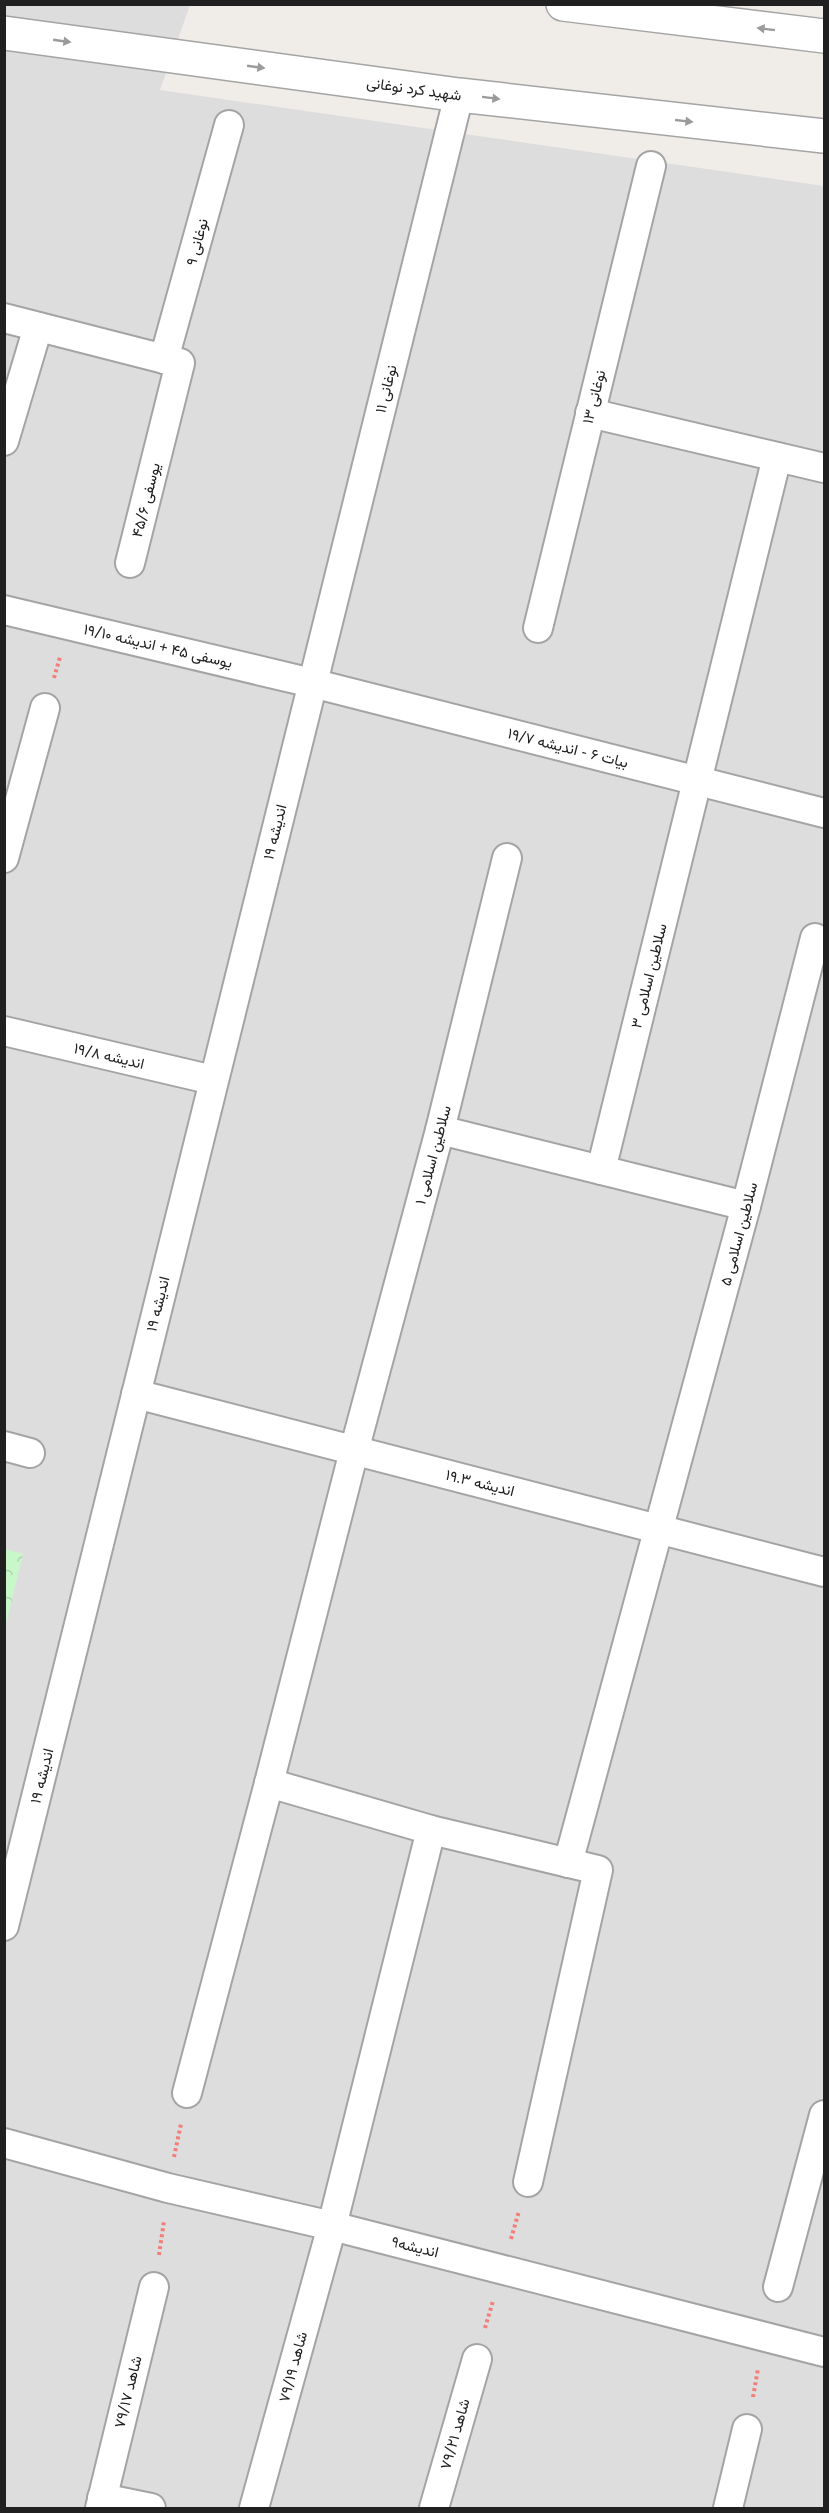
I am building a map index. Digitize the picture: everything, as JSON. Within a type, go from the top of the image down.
[{"type":"street","points":[[563,4],[825,36]]},
{"type":"street","name":"شهید کرد نوغانی","points":[[4,33],[459,95],[825,136]]},
{"type":"street","name":"نوغانی ۱۱","points":[[312,683],[459,95]]},
{"type":"street","name":"نوغانی ۹","points":[[172,361],[229,125]]},
{"type":"street","name":"نوغانی ۱۳","points":[[538,628],[651,166]]},
{"type":"street","points":[[4,318],[172,361]]},
{"type":"street","points":[[4,441],[38,327]]},
{"type":"street","name":"یوسفی ۴۵/۶","points":[[130,563],[172,361]]},
{"type":"street","points":[[590,412],[825,468]]},
{"type":"street","name":"سلاطین اسلامی ۳","points":[[601,1170],[777,457]]},
{"type":"street","name":"یوسفی ۴۵ + اندیشه ۱۹/۱۰","points":[[4,610],[312,683]]},
{"type":"street","name":"بیات ۶ - اندیشه ۱۹/۷","points":[[312,683],[825,813]]},
{"type":"street","name":"اندیشه ۱۹","points":[[4,1926],[312,683]]},
{"type":"street","points":[[4,858],[45,708]]},
{"type":"street","name":"سلاطین اسلامی ۱","points":[[187,2093],[440,1130],[507,858]]},
{"type":"street","name":"سلاطین اسلامی ۵","points":[[568,1863],[746,1206],[815,938]]},
{"type":"street","name":"اندیشه ۱۹/۸","points":[[4,1031],[213,1080]]},
{"type":"street","points":[[440,1130],[746,1206]]},
{"type":"street","name":"اندیشه ۱۹.۳","points":[[136,1394],[825,1572]]},
{"type":"street","points":[[269,1783],[431,1830],[598,1870],[528,2182]]},
{"type":"street","name":"شاهد ۷۹/۱۹","points":[[254,2508],[332,2226],[431,1830]]},
{"type":"street","points":[[778,2287],[825,2115]]},
{"type":"street","name":"اندیشه۹","points":[[4,2143],[168,2188],[332,2226],[825,2352]]},
{"type":"street","name":"شاهد ۷۹/۱۷","points":[[101,2503],[154,2287]]},
{"type":"street","name":"شاهد ۷۹/۲۱","points":[[434,2508],[477,2359]]},
{"type":"street","points":[[728,2508],[747,2429]]},
{"type":"street","points":[[101,2503],[152,2508]]},
{"type":"path","points":[[45,708],[68,625]]},
{"type":"path","points":[[154,2287],[168,2188],[187,2093]]},
{"type":"path","points":[[477,2359],[501,2269],[528,2182]]},
{"type":"path","points":[[747,2429],[765,2337]]},
{"type":"shaded area","points":[[5,5],[190,5],[160,90],[824,186],[824,2508],[5,2508]]},
{"type":"green space","points":[[4,1549],[23,1554],[5,1628]]}]
